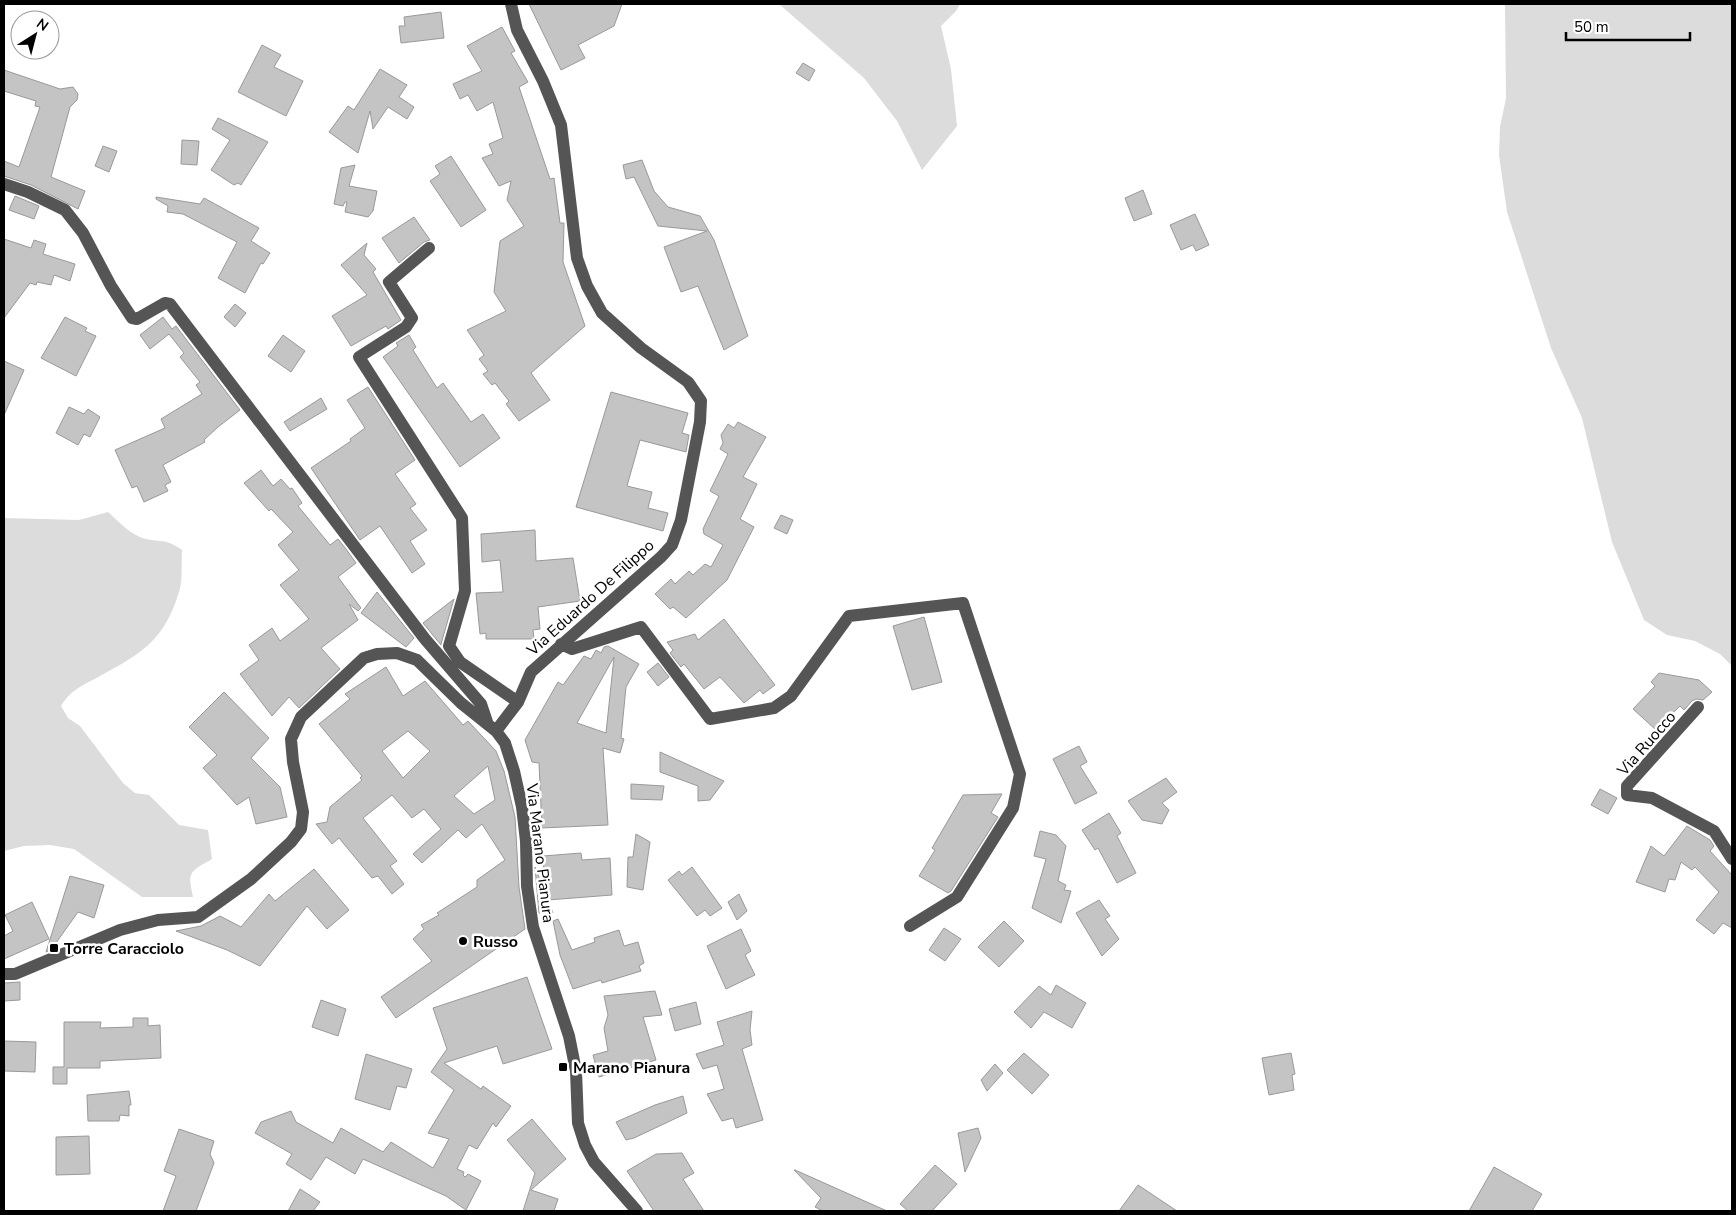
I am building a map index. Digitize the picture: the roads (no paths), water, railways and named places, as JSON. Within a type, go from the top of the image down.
[{"type":"street","name":"Via Eduardo De Filippo","points":[[492,727],[518,702],[531,672],[661,557],[672,545],[682,511],[700,422],[701,401],[688,382],[640,348],[602,313],[587,286],[577,258],[561,125],[543,81],[517,30],[511,4]]},
{"type":"street","points":[[4,184],[36,196],[65,210],[82,233],[111,286],[132,318],[137,319],[164,303],[170,304],[425,639],[482,704],[492,727]]},
{"type":"street","points":[[429,248],[388,282],[412,318],[406,328],[359,357],[462,518],[465,591],[450,646],[460,662],[518,702]]},
{"type":"street","points":[[561,644],[572,650],[641,627],[710,719],[774,708],[791,696],[849,616],[964,603],[1020,774],[1013,808],[957,897],[910,926]]},
{"type":"street","name":"Via Marano Pianura","points":[[4,974],[15,974],[120,930],[158,920],[198,917],[251,879],[291,842],[301,829],[303,812],[293,762],[291,738],[301,718],[364,658],[377,654],[397,653],[417,660],[462,703],[492,727],[508,753],[522,807],[526,841],[527,886],[533,927],[569,1036],[576,1070],[578,1123],[585,1146],[594,1162],[637,1211]]},
{"type":"street","name":"Via Ruocco","points":[[1698,707],[1627,786],[1628,795],[1652,798],[1714,831],[1732,859]]},
{"type":"place","name":"Russo","points":[[463,941]]},
{"type":"place","name":"Torre Caracciolo","points":[[54,948]]},
{"type":"place","name":"Marano Pianura","points":[[563,1067]]}]
